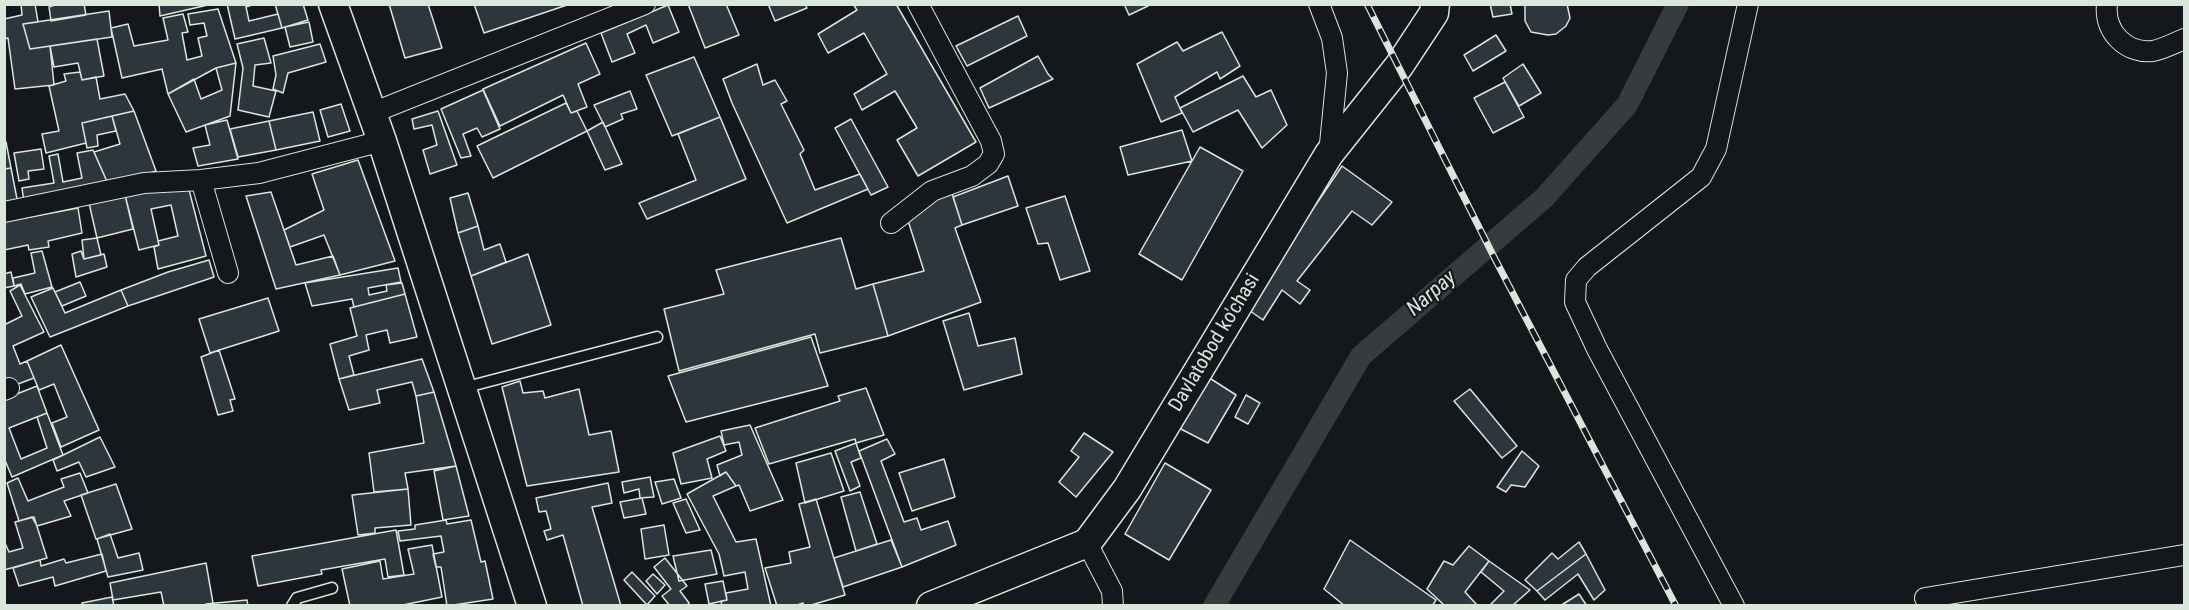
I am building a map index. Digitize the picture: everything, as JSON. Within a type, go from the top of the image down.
[{"type":"street","points":[[333,4],[382,141],[531,606]]},
{"type":"street","points":[[372,113],[645,4]]},
{"type":"street","points":[[891,223],[932,191],[972,176],[988,164],[994,154],[991,141],[918,4]]},
{"type":"street","points":[[1319,4],[1332,38],[1337,73],[1329,154]]},
{"type":"street","name":"Davlatobod ko'chasi","points":[[1087,543],[1127,489],[1329,154],[1399,66],[1434,13],[1435,4]]},
{"type":"street","points":[[1734,606],[1597,350],[1575,302],[1576,280],[1587,267],[1701,177],[1716,149],[1748,4]]},
{"type":"street","points":[[2108,4],[2106,13],[2115,38],[2131,49],[2154,51],[2184,39]]},
{"type":"street","points":[[4,212],[144,183],[201,180],[259,172],[382,141]]},
{"type":"street","points":[[201,180],[228,273]]},
{"type":"street","points":[[946,603],[1087,543],[1112,591],[1113,606]]},
{"type":"street","points":[[1925,598],[2184,555]]},
{"type":"lane","points":[[461,389],[657,337]]},
{"type":"lane","points":[[292,606],[297,598],[332,588]]},
{"type":"building","points":[[21,4],[35,4],[38,22],[23,24],[30,49],[50,46],[54,85],[15,89],[8,38],[4,39],[4,19],[22,15]]},
{"type":"building","points":[[58,4],[84,4],[86,15],[51,21],[49,7]]},
{"type":"building","points":[[159,4],[212,4],[160,16]]},
{"type":"building","points":[[227,4],[255,4],[246,7],[249,21],[278,14],[282,28],[235,39]]},
{"type":"building","points":[[275,4],[303,4],[308,20],[282,28]]},
{"type":"building","points":[[389,4],[428,4],[442,48],[405,58]]},
{"type":"building","points":[[474,4],[570,4],[484,33]]},
{"type":"building","points":[[688,4],[726,4],[739,35],[705,48]]},
{"type":"building","points":[[768,4],[805,4],[807,8],[775,21]]},
{"type":"building","points":[[853,4],[896,4],[976,142],[918,176],[897,140],[917,128],[895,91],[862,110],[854,94],[887,74],[864,33],[828,53],[818,34],[857,10]]},
{"type":"building","points":[[1124,4],[1147,4],[1148,6],[1129,15]]},
{"type":"building","points":[[1490,4],[1510,4],[1512,14],[1493,17]]},
{"type":"building","points":[[1525,4],[1567,4],[1570,18],[1566,26],[1556,34],[1531,32],[1525,21]]},
{"type":"building","points":[[668,5],[679,32],[653,43],[646,25],[627,34],[635,53],[612,62],[601,33]]},
{"type":"building","points":[[218,9],[236,63],[216,68],[168,94],[162,69],[122,78],[111,28],[128,24],[134,46],[168,40],[163,18],[183,14],[188,32],[182,33],[187,60],[202,56],[198,38],[207,36],[204,23],[190,25],[188,14]]},
{"type":"building","points":[[109,11],[112,37],[30,49],[23,24]]},
{"type":"building","points":[[1018,16],[1027,36],[967,66],[956,46]]},
{"type":"building","points":[[309,22],[313,42],[290,47],[285,27]]},
{"type":"building","points":[[1222,32],[1240,66],[1220,79],[1217,72],[1175,97],[1182,113],[1161,122],[1137,64],[1177,42],[1183,51]]},
{"type":"building","points":[[1496,35],[1506,51],[1473,71],[1464,55]]},
{"type":"building","points":[[264,38],[271,63],[255,65],[253,86],[276,91],[269,117],[238,110],[243,68],[237,44]]},
{"type":"building","points":[[97,39],[104,76],[82,80],[78,63],[54,67],[50,46]]},
{"type":"building","points":[[586,43],[600,74],[578,84],[587,107],[571,113],[563,95],[500,126],[483,89]]},
{"type":"building","points":[[320,44],[326,62],[288,73],[283,93],[273,89],[276,75],[273,56]]},
{"type":"building","points":[[1038,56],[1053,79],[989,108],[980,88]]},
{"type":"building","points":[[694,57],[720,117],[672,136],[646,75]]},
{"type":"building","points":[[236,63],[230,116],[186,132],[168,94],[194,79],[201,99],[222,90],[216,68]]},
{"type":"building","points":[[757,64],[763,85],[775,80],[787,101],[781,104],[804,150],[800,154],[815,190],[860,174],[868,189],[787,223],[723,79]]},
{"type":"building","points":[[1523,64],[1541,93],[1519,106],[1503,78]]},
{"type":"building","points":[[80,72],[82,80],[96,77],[100,99],[125,94],[134,111],[82,123],[86,143],[46,153],[42,134],[59,131],[49,86],[66,81],[64,74]]},
{"type":"building","points":[[1243,76],[1256,97],[1271,90],[1287,125],[1262,148],[1238,110],[1193,132],[1180,108]]},
{"type":"building","points":[[1505,82],[1524,117],[1493,133],[1474,98]]},
{"type":"building","points":[[483,90],[500,129],[482,137],[477,128],[463,134],[471,156],[461,158],[441,109]]},
{"type":"building","points":[[630,91],[637,109],[621,114],[623,119],[605,127],[594,105]]},
{"type":"building","points":[[566,103],[571,113],[577,111],[587,131],[493,178],[477,146]]},
{"type":"building","points":[[341,104],[350,131],[328,137],[320,110]]},
{"type":"building","points":[[134,111],[156,171],[109,186],[94,152],[120,144],[112,116]]},
{"type":"building","points":[[438,111],[457,165],[430,174],[423,150],[437,145],[432,125],[414,129],[412,119]]},
{"type":"building","points":[[313,112],[320,141],[276,150],[269,121]]},
{"type":"building","points":[[112,116],[116,131],[97,135],[98,146],[87,148],[82,123]]},
{"type":"building","points":[[720,117],[746,179],[647,219],[639,203],[696,180],[678,134]]},
{"type":"building","points":[[851,119],[888,187],[871,195],[835,128]]},
{"type":"building","points":[[227,120],[238,159],[198,166],[193,148],[210,145],[205,125]]},
{"type":"building","points":[[269,121],[276,150],[238,157],[230,129]]},
{"type":"building","points":[[603,122],[622,164],[605,170],[587,131]]},
{"type":"building","points":[[1182,130],[1192,161],[1128,175],[1120,147]]},
{"type":"building","points":[[4,142],[6,142],[11,168],[4,169]]},
{"type":"building","points":[[1200,147],[1243,171],[1182,280],[1139,254]]},
{"type":"building","points":[[41,149],[44,169],[28,171],[29,179],[19,181],[14,153]]},
{"type":"building","points":[[93,150],[109,186],[24,202],[22,188],[54,183],[49,156],[58,154],[63,182],[82,178],[77,153]]},
{"type":"building","points":[[358,160],[395,261],[340,275],[324,235],[290,247],[284,230],[324,210],[312,174]]},
{"type":"building","points":[[1342,166],[1392,202],[1372,225],[1352,211],[1297,281],[1310,290],[1300,304],[1282,290],[1263,320],[1246,308]]},
{"type":"building","points":[[11,168],[18,204],[4,206],[4,169]]},
{"type":"building","points":[[1008,176],[1018,206],[962,225],[953,197]]},
{"type":"building","points":[[187,182],[206,256],[158,269],[154,247],[159,245],[139,250],[125,195]],"holes":[[[171,205],[178,236],[158,241],[151,209]]]},
{"type":"building","points":[[951,190],[962,225],[955,228],[981,302],[888,336],[873,284],[924,271],[904,208]]},
{"type":"building","points":[[271,192],[296,265],[333,256],[340,275],[276,289],[246,196]]},
{"type":"building","points":[[468,193],[478,226],[458,233],[450,198]]},
{"type":"building","points":[[125,195],[133,229],[97,238],[89,203]]},
{"type":"building","points":[[1065,196],[1090,271],[1060,280],[1048,243],[1038,244],[1026,208]]},
{"type":"building","points":[[78,208],[82,233],[48,241],[49,247],[29,250],[28,245],[4,250],[4,222]]},
{"type":"building","points":[[478,226],[484,250],[500,244],[506,262],[471,276],[458,233]]},
{"type":"building","points":[[97,238],[101,255],[84,259],[82,240]]},
{"type":"building","points":[[841,238],[856,289],[873,284],[888,336],[820,353],[815,334],[679,371],[664,309],[724,294],[716,270]]},
{"type":"building","points":[[42,251],[52,287],[25,294],[21,284],[14,286],[13,278],[35,273],[31,253]]},
{"type":"building","points":[[81,251],[84,259],[104,254],[107,267],[76,277],[72,254]]},
{"type":"building","points":[[528,254],[551,325],[492,344],[471,276]]},
{"type":"building","points":[[209,260],[214,277],[128,306],[121,290],[168,272]]},
{"type":"building","points":[[398,268],[401,282],[368,288],[369,295],[387,291],[386,285],[402,283],[405,294],[354,307],[352,299],[312,306],[305,283]]},
{"type":"building","points":[[11,272],[14,286],[4,288],[4,274]]},
{"type":"building","points":[[80,282],[86,296],[62,306],[55,292]]},
{"type":"building","points":[[20,285],[44,332],[13,346],[20,364],[27,361],[34,378],[10,387],[4,375],[4,325],[22,316],[10,291]]},
{"type":"building","points":[[53,288],[65,313],[121,290],[128,306],[50,337],[31,297]]},
{"type":"building","points":[[405,294],[417,337],[390,343],[387,330],[366,335],[369,350],[349,356],[354,375],[339,379],[330,344],[357,336],[350,308]]},
{"type":"building","points":[[268,298],[279,331],[210,353],[199,319]]},
{"type":"building","points":[[969,313],[978,346],[1015,338],[1022,374],[964,390],[943,321]]},
{"type":"building","points":[[811,337],[828,386],[686,422],[668,376]]},
{"type":"building","points":[[61,345],[99,430],[61,447],[52,423],[67,417],[54,384],[39,390],[27,361]]},
{"type":"building","points":[[219,350],[235,399],[230,400],[233,411],[218,415],[201,357]]},
{"type":"building","points":[[422,359],[434,392],[416,396],[412,382],[377,390],[380,403],[349,410],[339,379]]},
{"type":"building","points":[[1208,377],[1236,395],[1208,443],[1179,428]]},
{"type":"building","points":[[520,381],[523,393],[543,391],[545,398],[579,389],[589,435],[611,431],[619,472],[527,486],[502,387]]},
{"type":"building","points":[[37,386],[63,455],[12,477],[4,458],[4,399]],"holes":[[[47,413],[37,417],[47,448],[21,459],[9,428]]]},
{"type":"building","points":[[866,388],[884,435],[856,443],[855,439],[769,464],[755,428],[840,401],[838,396]]},
{"type":"building","points":[[1470,389],[1517,446],[1502,458],[1454,401]]},
{"type":"building","points":[[434,392],[456,466],[405,473],[408,489],[374,492],[369,453],[424,443],[416,396]]},
{"type":"building","points":[[1246,395],[1260,403],[1248,424],[1235,417]]},
{"type":"building","points":[[750,425],[783,500],[750,511],[739,485],[736,486],[726,472],[720,476],[717,465],[742,455],[739,442],[724,445],[721,431]]},
{"type":"building","points":[[1084,433],[1113,452],[1076,497],[1059,482],[1079,457],[1071,451]]},
{"type":"building","points":[[720,436],[726,451],[707,459],[712,478],[681,484],[673,453]]},
{"type":"building","points":[[100,437],[115,467],[86,477],[79,462],[57,471],[53,460]]},
{"type":"building","points":[[887,439],[895,454],[881,461],[904,522],[917,518],[921,530],[948,521],[956,545],[902,567],[859,451]]},
{"type":"building","points":[[856,443],[861,458],[851,462],[860,486],[850,491],[835,451]]},
{"type":"building","points":[[1522,451],[1539,466],[1525,487],[1511,485],[1506,492],[1497,487]]},
{"type":"building","points":[[831,453],[844,491],[805,503],[796,463]]},
{"type":"building","points":[[944,459],[955,497],[912,511],[899,473]]},
{"type":"building","points":[[1165,463],[1211,490],[1169,560],[1125,534]]},
{"type":"building","points":[[456,466],[469,516],[443,520],[434,471]]},
{"type":"building","points":[[726,472],[736,486],[713,496],[736,542],[756,539],[771,606],[722,606],[721,601],[727,600],[726,593],[748,589],[745,572],[724,576],[719,554],[687,494]]},
{"type":"building","points":[[80,473],[88,493],[64,501],[71,516],[37,526],[32,517],[19,521],[7,483],[18,478],[28,501],[64,487],[61,479]]},
{"type":"building","points":[[650,477],[654,497],[640,498],[639,489],[624,493],[622,482]]},
{"type":"building","points":[[674,479],[681,498],[662,504],[655,482]]},
{"type":"building","points":[[608,483],[612,503],[592,507],[621,606],[583,606],[563,535],[547,540],[544,531],[551,529],[546,511],[539,512],[536,498]]},
{"type":"building","points":[[116,484],[132,529],[96,539],[81,495]]},
{"type":"building","points":[[408,489],[411,525],[375,528],[375,533],[358,535],[352,495]]},
{"type":"building","points":[[860,492],[877,544],[856,551],[841,497]]},
{"type":"building","points":[[642,498],[646,514],[624,518],[620,502]]},
{"type":"building","points":[[686,499],[700,530],[686,533],[673,503]]},
{"type":"building","points":[[816,499],[845,595],[808,606],[804,606],[803,603],[794,606],[777,606],[765,568],[791,563],[789,552],[810,547],[799,504]]},
{"type":"building","points":[[34,517],[47,558],[4,570],[4,541],[9,552],[23,548],[15,522]]},
{"type":"building","points":[[446,520],[447,524],[471,520],[481,562],[485,561],[493,599],[447,606],[441,567],[436,567],[433,554],[444,552],[441,536],[400,541],[398,531],[415,529],[415,525]]},
{"type":"building","points":[[664,525],[669,555],[645,559],[641,529]]},
{"type":"building","points":[[396,530],[404,575],[388,577],[385,559],[321,570],[322,574],[258,586],[252,556]]},
{"type":"building","points":[[110,534],[118,558],[139,553],[143,570],[108,577],[97,539]]},
{"type":"building","points":[[891,540],[902,567],[843,587],[834,558]]},
{"type":"building","points":[[1350,540],[1436,600],[1432,606],[1345,606],[1324,589]]},
{"type":"building","points":[[1579,542],[1586,554],[1537,591],[1525,580],[1552,553],[1558,559]]},
{"type":"building","points":[[432,545],[442,597],[398,606],[350,606],[342,569],[380,561],[383,579],[414,574],[408,549]]},
{"type":"building","points":[[1469,546],[1489,561],[1465,592],[1478,606],[1445,606],[1427,589],[1444,561],[1453,565]]},
{"type":"building","points":[[711,550],[717,574],[679,581],[673,556]]},
{"type":"building","points":[[102,554],[106,571],[55,586],[53,577],[19,586],[13,568],[40,560],[41,566],[64,559],[66,563]]},
{"type":"building","points":[[1586,554],[1605,590],[1594,600],[1578,574],[1545,600],[1537,591]]},
{"type":"building","points":[[665,558],[687,586],[680,591],[689,603],[687,606],[670,606],[662,596],[671,589],[654,567]]},
{"type":"building","points":[[1489,561],[1530,590],[1512,606],[1489,606],[1504,591],[1481,572]]},
{"type":"building","points":[[206,563],[213,603],[206,606],[164,606],[161,592],[113,600],[110,583]]},
{"type":"building","points":[[632,572],[655,596],[647,605],[624,580]]},
{"type":"building","points":[[653,574],[665,585],[657,594],[646,581]]},
{"type":"building","points":[[723,581],[727,600],[709,604],[705,584]]},
{"type":"building","points":[[1579,594],[1587,606],[1560,606]]},
{"type":"building","points":[[112,597],[114,606],[83,606],[82,603]]},
{"type":"building","points":[[247,600],[248,606],[206,606],[206,604]]},
{"type":"waterway","name":"Narpay","points":[[1214,606],[1361,356],[1544,198],[1627,105],[1678,4]]},
{"type":"railway","points":[[1367,4],[1494,257],[1676,606]]}]
